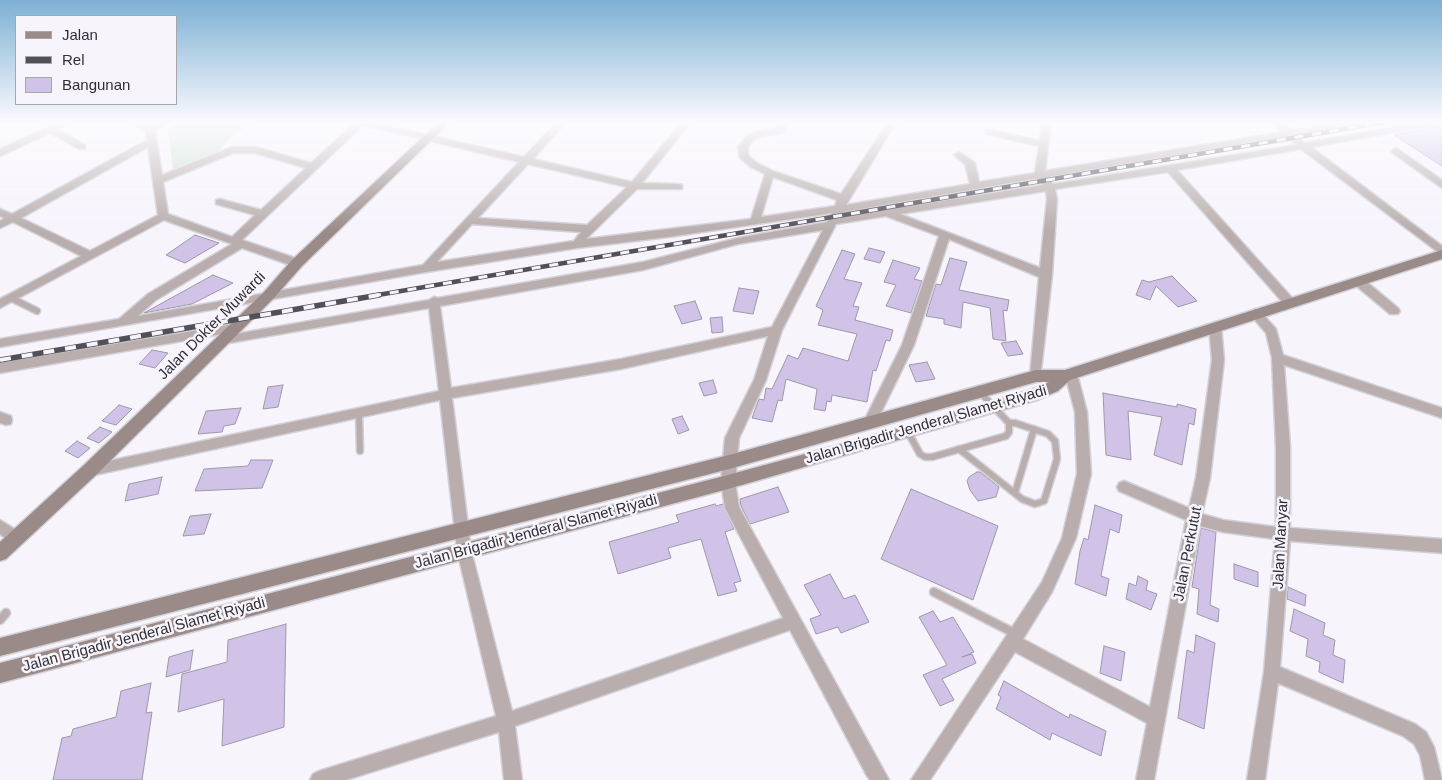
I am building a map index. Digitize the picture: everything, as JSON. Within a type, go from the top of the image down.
[{"type":"main road","name":"Jalan Dokter Muwardi","points":[[0,553],[90,470],[269,295],[297,263],[407,158]]},
{"type":"main road","name":"Jalan Brigadir Jenderal Slamet Riyadi","points":[[0,647],[729,462],[1036,376],[1068,375],[1442,252]]},
{"type":"main road","name":"Jalan Brigadir Jenderal Slamet Riyadi","points":[[0,673],[728,482],[908,432],[1054,387],[1068,375]]},
{"type":"main road","points":[[568,504],[570,523]]},
{"type":"street","points":[[0,225],[113,158]]},
{"type":"street","points":[[154,158],[156,181],[163,216]]},
{"type":"street","points":[[156,181],[211,158]]},
{"type":"street","points":[[284,158],[313,167]]},
{"type":"street","points":[[122,323],[152,297],[238,241],[262,214],[322,158]]},
{"type":"street","points":[[515,158],[634,186],[678,187]]},
{"type":"street","points":[[426,268],[528,158]]},
{"type":"street","points":[[577,244],[589,228],[634,186],[657,158]]},
{"type":"street","points":[[747,158],[754,165],[770,173],[843,198]]},
{"type":"street","points":[[869,158],[843,198],[840,210],[831,223],[776,330],[760,380],[732,438],[728,482],[732,508],[792,622],[880,780]]},
{"type":"street","points":[[964,158],[970,163],[975,186]]},
{"type":"street","points":[[1036,376],[1052,199],[1050,187],[1040,174],[1042,158]]},
{"type":"street","points":[[0,343],[426,268],[577,244],[668,234],[840,210],[1040,174],[1145,158]]},
{"type":"street","points":[[223,340],[643,266],[738,241],[886,213],[1228,158]]},
{"type":"street","points":[[1319,158],[1442,252]]},
{"type":"street","points":[[1406,158],[1442,184]]},
{"type":"street","points":[[1170,168],[1290,303]]},
{"type":"street","points":[[756,221],[770,173]]},
{"type":"street","points":[[220,202],[262,214]]},
{"type":"street","points":[[0,212],[89,256]]},
{"type":"street","points":[[886,213],[945,234],[1046,275]]},
{"type":"street","points":[[0,304],[163,216],[297,263]]},
{"type":"street","points":[[470,221],[589,228]]},
{"type":"street","points":[[869,423],[908,345],[945,234]]},
{"type":"street","points":[[1358,281],[1394,311]]},
{"type":"street","points":[[434,302],[464,550],[506,721],[513,780]]},
{"type":"street","name":"Jalan Manyar","points":[[1255,313],[1272,332],[1278,358],[1283,447],[1283,534],[1272,672],[1256,780]]},
{"type":"street","name":"Jalan Perkutut","points":[[1145,780],[1203,478],[1217,378],[1216,326]]},
{"type":"street","points":[[0,368],[235,328]]},
{"type":"street","points":[[90,470],[446,394],[621,364],[776,330]]},
{"type":"street","points":[[1278,358],[1442,413]]},
{"type":"street","points":[[920,780],[1047,587],[1069,538],[1084,474],[1081,412],[1068,375]]},
{"type":"street","points":[[1124,487],[1194,517],[1223,526],[1283,534],[1442,546]]},
{"type":"street","points":[[0,526],[16,538]]},
{"type":"street","points":[[320,780],[506,721],[792,622]]},
{"type":"street","points":[[1015,638],[1156,719]]},
{"type":"street","points":[[1272,672],[1408,730],[1420,738],[1428,753],[1434,780]]},
{"type":"lane","points":[[10,298],[37,310]]},
{"type":"lane","points":[[959,449],[1028,502],[1035,504],[1044,501],[1057,459],[1055,441],[1048,434],[1015,423],[1009,423],[980,392]]},
{"type":"lane","points":[[359,412],[360,451]]},
{"type":"lane","points":[[908,432],[920,454],[925,457],[932,457],[1006,436],[1009,432],[1009,423]]},
{"type":"lane","points":[[1014,493],[1034,429]]},
{"type":"lane","points":[[934,592],[1015,638]]},
{"type":"lane","points":[[0,620],[6,613]]},
{"type":"green space","points":[[172,158],[212,158],[210,161],[174,178]]},
{"type":"building","points":[[1430,158],[1442,158],[1442,166]]},
{"type":"building","points":[[195,235],[219,243],[185,263],[166,255]]},
{"type":"building","points":[[869,248],[885,252],[880,263],[864,259]]},
{"type":"building","points":[[842,250],[855,254],[844,279],[862,283],[853,306],[859,307],[855,320],[893,330],[890,341],[886,340],[876,371],[873,370],[867,402],[832,395],[831,402],[827,401],[825,411],[814,409],[817,389],[786,379],[782,401],[778,400],[772,422],[752,418],[759,399],[764,400],[766,388],[772,389],[788,355],[798,359],[803,348],[848,361],[857,334],[818,325],[823,310],[816,306]]},
{"type":"building","points":[[950,258],[967,262],[959,290],[1009,300],[1007,311],[1003,310],[1006,341],[993,339],[990,308],[963,302],[961,328],[944,324],[944,319],[926,316],[936,284],[941,285]]},
{"type":"building","points":[[893,260],[920,268],[914,279],[922,281],[911,313],[886,306],[896,285],[884,282]]},
{"type":"building","points":[[213,275],[233,283],[192,304],[144,313]]},
{"type":"building","points":[[1172,276],[1197,301],[1178,307],[1156,286],[1150,300],[1136,295],[1142,280],[1149,282]]},
{"type":"building","points":[[739,288],[759,291],[753,314],[733,311]]},
{"type":"building","points":[[695,301],[702,319],[682,324],[674,306]]},
{"type":"building","points":[[722,317],[723,332],[712,333],[710,318]]},
{"type":"building","points":[[1016,341],[1023,354],[1008,356],[1001,343]]},
{"type":"building","points":[[152,350],[168,353],[155,368],[139,364]]},
{"type":"building","points":[[927,362],[935,379],[916,382],[909,365]]},
{"type":"building","points":[[713,380],[717,393],[704,396],[699,383]]},
{"type":"building","points":[[283,385],[278,407],[263,409],[268,387]]},
{"type":"building","points":[[1103,393],[1177,407],[1177,404],[1196,409],[1194,425],[1189,423],[1182,465],[1154,455],[1162,417],[1128,411],[1131,460],[1106,455]]},
{"type":"building","points":[[119,405],[132,409],[116,425],[102,421]]},
{"type":"building","points":[[241,408],[235,424],[224,426],[222,432],[198,434],[206,411]]},
{"type":"building","points":[[682,416],[689,430],[678,434],[672,419]]},
{"type":"building","points":[[100,427],[112,432],[99,443],[87,438]]},
{"type":"building","points":[[77,441],[90,448],[78,458],[65,451]]},
{"type":"building","points":[[251,460],[273,460],[262,488],[195,491],[204,469],[248,466]]},
{"type":"building","points":[[980,472],[999,487],[996,497],[978,501],[970,490],[967,481],[969,477]]},
{"type":"building","points":[[162,477],[158,494],[125,501],[129,484]]},
{"type":"building","points":[[778,487],[789,512],[750,524],[741,506],[740,499]]},
{"type":"building","points":[[911,489],[998,526],[973,600],[881,559]]},
{"type":"building","points":[[715,504],[716,506],[723,504],[734,529],[725,532],[741,581],[734,583],[737,591],[718,596],[701,539],[668,548],[671,558],[618,574],[609,542],[679,522],[676,515]]},
{"type":"building","points":[[1095,505],[1122,515],[1119,533],[1110,529],[1101,576],[1109,579],[1106,596],[1075,584],[1080,551],[1084,538],[1088,540]]},
{"type":"building","points":[[211,514],[204,534],[183,536],[190,516]]},
{"type":"building","points":[[1201,528],[1216,532],[1210,605],[1219,609],[1218,622],[1197,614],[1199,589],[1192,587]]},
{"type":"building","points":[[1234,564],[1258,572],[1258,587],[1234,579]]},
{"type":"building","points":[[830,574],[844,599],[855,595],[869,622],[841,633],[838,627],[816,634],[810,619],[821,615],[804,585]]},
{"type":"building","points":[[1138,576],[1148,581],[1146,590],[1157,594],[1151,610],[1126,599],[1129,583],[1136,586]]},
{"type":"building","points":[[1288,587],[1306,595],[1305,606],[1287,599]]},
{"type":"building","points":[[1294,609],[1325,623],[1323,635],[1335,640],[1333,655],[1345,660],[1343,683],[1319,672],[1320,662],[1306,656],[1308,639],[1290,631]]},
{"type":"building","points":[[933,611],[940,622],[953,617],[974,652],[962,657],[972,654],[976,663],[942,679],[954,700],[940,706],[923,675],[947,665],[919,617]]},
{"type":"building","points":[[286,624],[284,727],[222,746],[224,699],[178,712],[182,674],[227,662],[228,640]]},
{"type":"building","points":[[1196,635],[1215,643],[1204,729],[1178,718],[1187,650],[1194,653]]},
{"type":"building","points":[[1104,646],[1125,652],[1121,681],[1100,673]]},
{"type":"building","points":[[193,650],[190,670],[166,677],[169,657]]},
{"type":"building","points":[[1004,681],[1069,718],[1070,714],[1106,731],[1101,756],[1052,733],[1050,740],[996,709],[1001,697],[998,695]]},
{"type":"building","points":[[151,683],[146,713],[152,712],[142,780],[53,780],[62,738],[71,736],[73,729],[116,717],[121,691]]},
{"type":"railway","points":[[372,296],[1173,158]]},
{"type":"railway","points":[[0,360],[379,295]]}]
